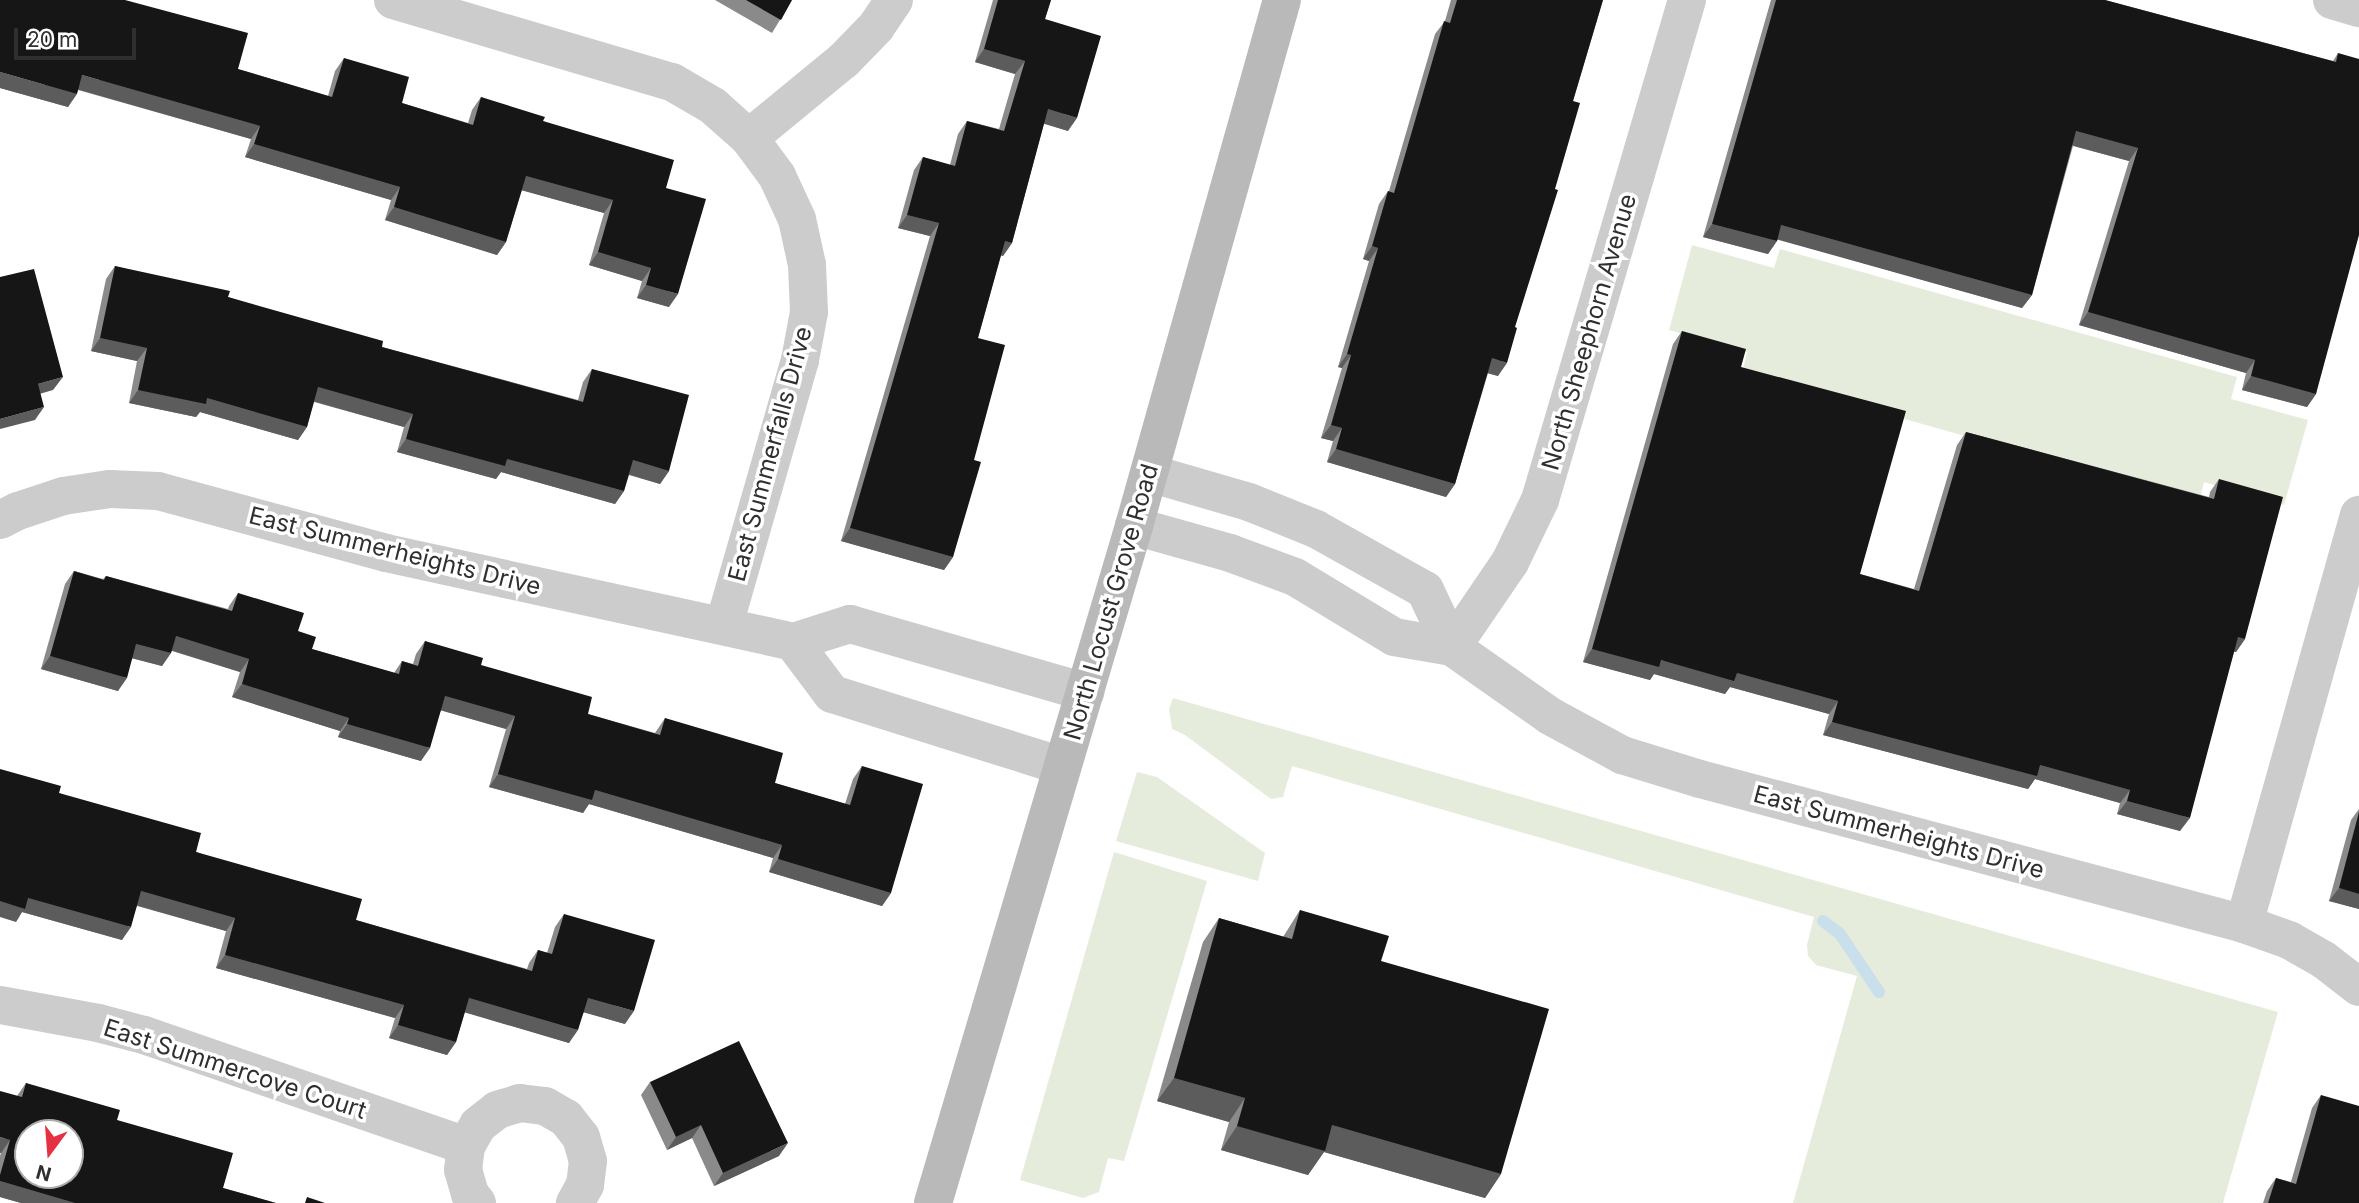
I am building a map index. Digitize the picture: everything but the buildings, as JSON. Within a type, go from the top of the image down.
[{"type":"main road","name":"North Locust Grove Road","points":[[933,1203],[1134,526],[1282,0]]},
{"type":"street","name":"East Summerfalls Drive","points":[[393,0],[672,82],[713,106],[749,138],[777,176],[796,219],[807,265],[808,312],[800,360],[724,625]]},
{"type":"street","points":[[749,138],[844,60],[876,27],[894,0]]},
{"type":"street","name":"North Sheephorn Avenue","points":[[1452,647],[1510,562],[1540,500],[1687,0]]},
{"type":"street","points":[[2332,0],[2359,8]]},
{"type":"street","name":"East Summerheights Drive","points":[[1149,473],[1249,502],[1316,530],[1425,590],[1452,647]]},
{"type":"street","name":"East Summerheights Drive","points":[[0,520],[18,510],[63,496],[110,489],[158,491],[386,553],[793,642]]},
{"type":"street","points":[[2244,924],[2359,515]]},
{"type":"street","name":"East Summerheights Drive","points":[[1134,526],[1230,553],[1295,578],[1394,637],[1452,647],[1550,716],[1622,755],[1727,786],[2244,924],[2289,940],[2324,960],[2359,987]]},
{"type":"street","points":[[1062,766],[832,694],[793,642],[850,624],[1085,692]]},
{"type":"street","name":"East Summercove Court","points":[[0,1005],[98,1023],[144,1035],[466,1146]]},
{"type":"street","points":[[477,1203],[470,1194],[463,1170],[466,1146],[478,1125],[497,1110],[520,1103],[545,1106],[566,1118],[581,1137],[588,1160],[585,1185],[575,1203]]},
{"type":"green space","points":[[1692,245],[1774,268],[1780,249],[2237,377],[2231,399],[2308,420],[2284,505],[2204,482],[2199,502],[1742,373],[1747,352],[1669,330]]},
{"type":"green space","points":[[1173,698],[2278,1012],[2223,1203],[1793,1203],[1857,976],[1816,965],[1808,956],[1807,945],[1814,917],[1292,766],[1283,797],[1271,799],[1185,735],[1172,729],[1169,709]]},
{"type":"green space","points":[[1137,772],[1157,777],[1265,853],[1258,881],[1116,841]]},
{"type":"green space","points":[[1114,852],[1207,881],[1124,1161],[1108,1158],[1099,1192],[1083,1198],[1020,1180]]},
{"type":"waterway","points":[[1823,921],[1840,934],[1879,992]]}]
